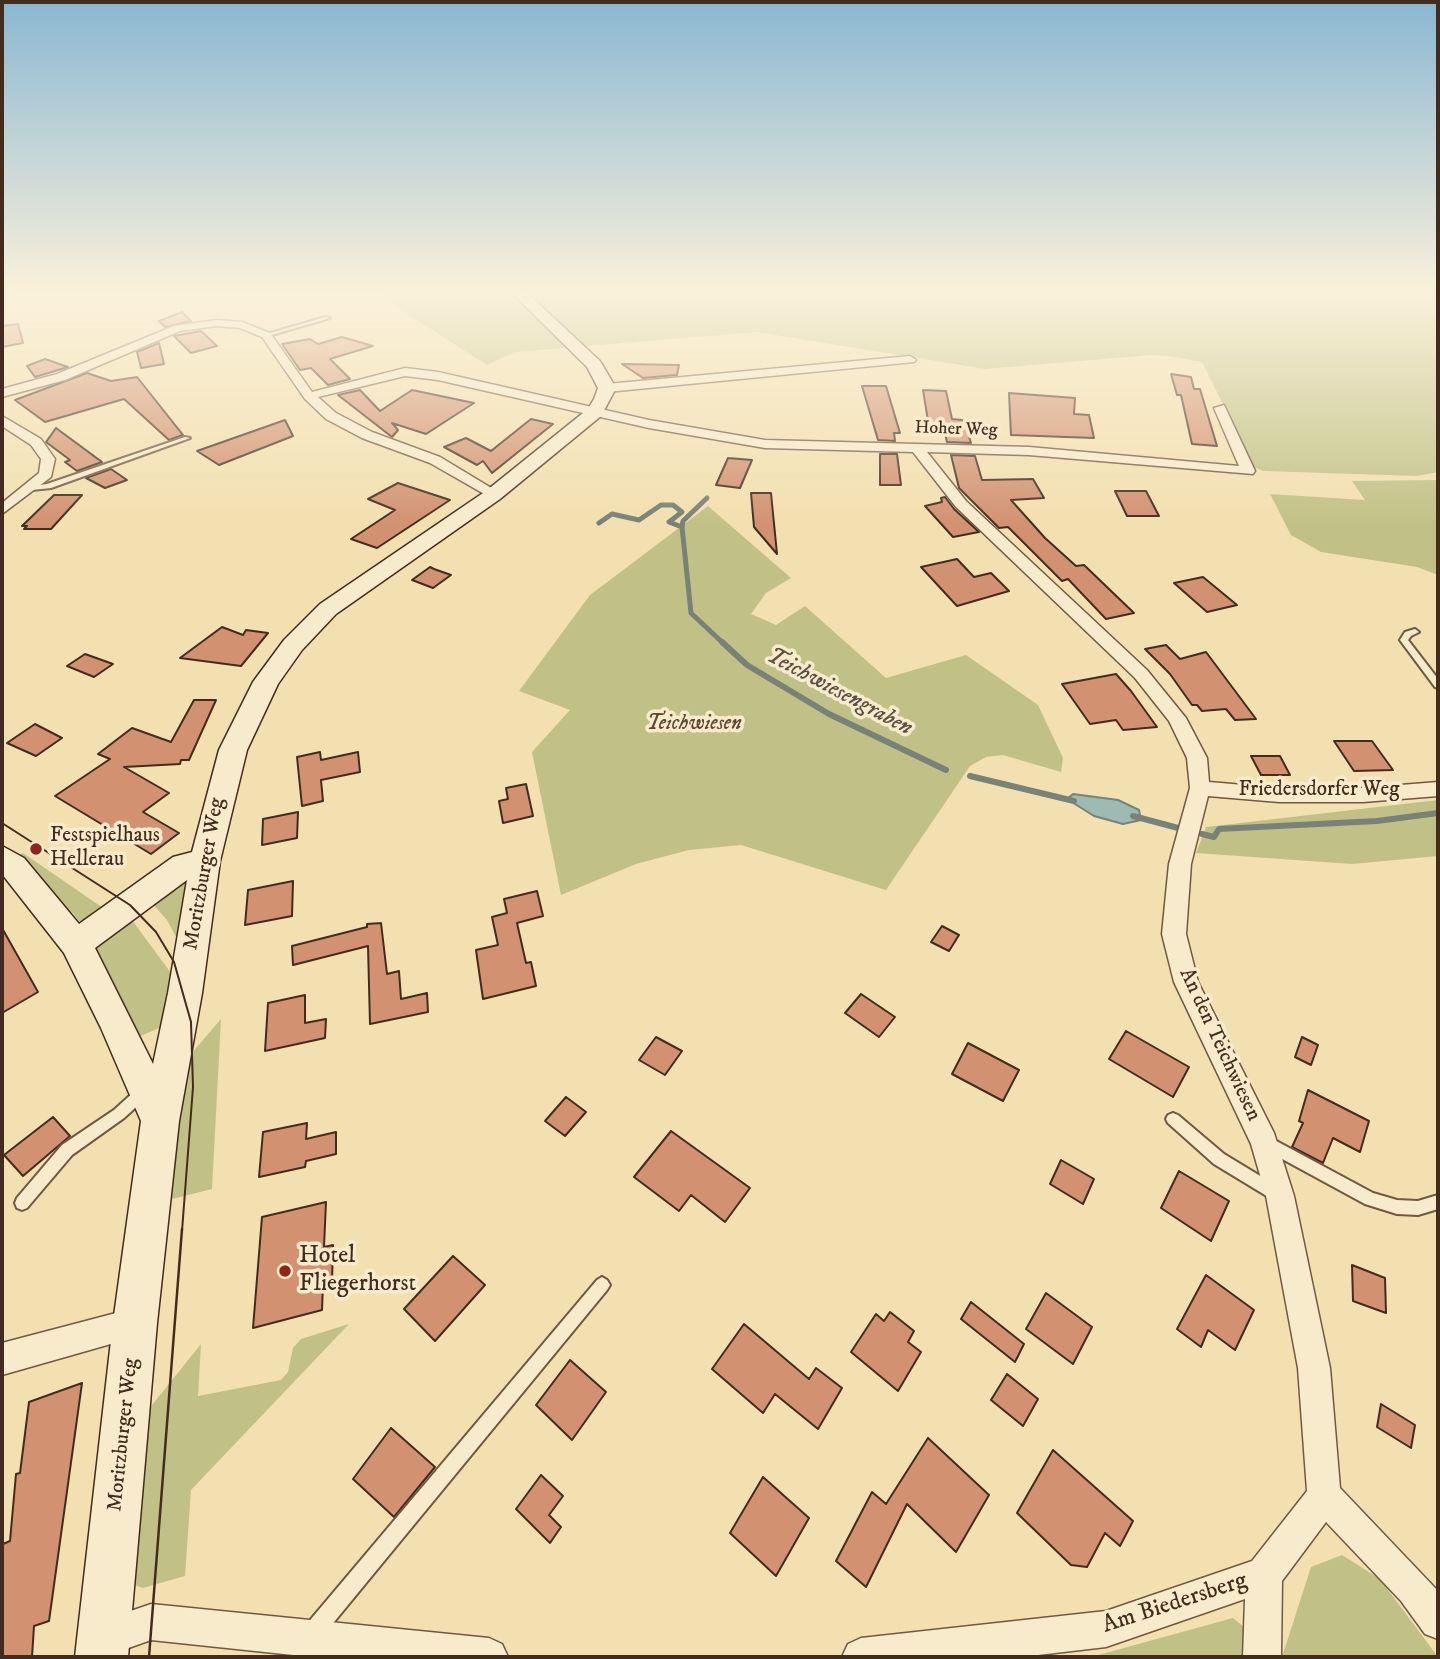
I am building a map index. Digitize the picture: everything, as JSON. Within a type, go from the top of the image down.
[{"type":"street","points":[[2,393],[79,369]]},
{"type":"street","points":[[288,369],[309,396],[346,425],[435,460],[493,495]]},
{"type":"street","points":[[596,369],[607,388],[809,369]]},
{"type":"street","name":"Hoher Weg","points":[[309,396],[405,372],[706,436],[765,444],[1029,451],[1248,471],[1220,408]]},
{"type":"street","name":"Moritzburger Weg","points":[[102,1647],[135,1323],[153,1105],[185,993],[205,861],[222,784],[233,750],[266,682],[293,645],[339,600],[493,495],[595,412],[607,388]]},
{"type":"street","points":[[2,419],[36,443],[48,459],[46,474],[2,510]]},
{"type":"street","name":"An den Teichwiesen","points":[[917,447],[961,504],[1141,674],[1177,718],[1197,758],[1200,788],[1180,864],[1174,934],[1186,982],[1264,1142],[1280,1196],[1314,1368],[1324,1496]]},
{"type":"street","name":"Friedersdorfer Weg","points":[[1200,788],[1279,794],[1363,795],[1438,789]]},
{"type":"street","points":[[2,858],[13,866],[76,944],[153,1105]]},
{"type":"street","points":[[76,944],[184,865],[205,861]]},
{"type":"street","points":[[2,1359],[135,1323]]},
{"type":"street","points":[[1324,1496],[1414,1588],[1438,1620]]},
{"type":"street","name":"Am Biedersberg","points":[[861,1657],[1106,1629],[1264,1575],[1324,1496]]},
{"type":"street","points":[[1262,1657],[1264,1575]]},
{"type":"street","points":[[102,1647],[151,1622],[489,1657]]},
{"type":"lane","points":[[32,488],[48,486],[187,438]]},
{"type":"lane","points":[[1415,632],[1408,634],[1404,640],[1438,685]]},
{"type":"lane","points":[[22,1203],[67,1150],[119,1114],[153,1105]]},
{"type":"lane","points":[[1174,1119],[1219,1160],[1280,1196]]},
{"type":"lane","points":[[1264,1142],[1370,1199],[1397,1207],[1418,1208],[1438,1202]]},
{"type":"lane","points":[[307,1640],[602,1284]]},
{"type":"green space","points":[[1206,369],[1438,369],[1438,472],[1417,476],[1263,471],[1254,467]]},
{"type":"green space","points":[[1438,480],[1438,575],[1417,567],[1321,552],[1291,535],[1270,494],[1365,500],[1352,481]]},
{"type":"green space","name":"Teichwiesen","points":[[708,506],[791,578],[766,593],[751,614],[776,625],[805,606],[886,678],[966,655],[1038,705],[1063,758],[1061,772],[1003,755],[986,757],[970,766],[886,890],[741,845],[689,850],[636,864],[561,895],[532,752],[570,710],[519,691],[590,595]]},
{"type":"green space","points":[[1438,800],[1438,856],[1352,864],[1196,853],[1206,827]]},
{"type":"green space","points":[[23,853],[106,910],[88,920],[79,921],[71,911],[65,914],[14,859]]},
{"type":"green space","points":[[184,882],[178,941],[167,920],[149,900]]},
{"type":"green space","points":[[129,916],[171,973],[164,1026],[138,1037],[94,945]]},
{"type":"green space","points":[[221,1019],[212,1189],[168,1200],[184,1062]]},
{"type":"green space","points":[[349,1324],[191,1490],[185,1576],[143,1588],[135,1585],[132,1576],[148,1410],[201,1344],[198,1396],[281,1380],[288,1372],[293,1348],[301,1339]]},
{"type":"green space","points":[[1342,1555],[1380,1579],[1438,1657],[1282,1657],[1311,1567]]},
{"type":"green space","points":[[1233,1618],[1245,1628],[1250,1645],[1247,1657],[1091,1657]]},
{"type":"water","points":[[1073,794],[1118,800],[1139,810],[1141,820],[1123,824],[1094,816],[1067,799]]},
{"type":"building","points":[[29,369],[60,369],[35,377]]},
{"type":"building","points":[[312,369],[340,369],[350,379],[328,385]]},
{"type":"building","points":[[630,369],[678,369],[677,375],[643,378]]},
{"type":"building","points":[[87,373],[111,381],[137,377],[183,435],[169,440],[124,399],[45,422],[15,400]]},
{"type":"building","points":[[1171,374],[1191,377],[1194,389],[1200,389],[1217,446],[1192,444],[1181,395],[1177,395]]},
{"type":"building","points":[[862,386],[886,386],[900,433],[894,433],[895,441],[878,440]]},
{"type":"building","points":[[360,390],[380,411],[412,390],[474,403],[426,434],[392,423],[398,430],[392,437],[338,395]]},
{"type":"building","points":[[923,390],[946,391],[952,419],[965,423],[971,443],[947,442],[945,434],[930,433]]},
{"type":"building","points":[[1009,393],[1075,398],[1074,414],[1089,415],[1094,438],[1011,435]]},
{"type":"building","points":[[531,419],[553,424],[492,473],[483,461],[477,465],[444,447],[466,438],[491,451]]},
{"type":"building","points":[[285,420],[293,436],[219,465],[197,451]]},
{"type":"building","points":[[56,428],[102,462],[77,471],[65,462],[70,460],[46,442]]},
{"type":"building","points":[[880,454],[897,454],[901,485],[880,485]]},
{"type":"building","points":[[951,455],[975,456],[982,480],[1033,479],[1044,498],[1011,500],[1045,538],[1076,566],[1084,565],[1134,613],[1106,619],[1068,579],[1062,581],[1008,527],[999,528],[959,488]]},
{"type":"building","points":[[728,458],[752,460],[740,488],[716,485]]},
{"type":"building","points":[[111,469],[127,480],[105,488],[86,478]]},
{"type":"building","points":[[398,483],[450,500],[377,548],[351,539],[395,510],[368,499]]},
{"type":"building","points":[[1115,491],[1146,491],[1159,516],[1127,516]]},
{"type":"building","points":[[751,493],[771,493],[777,554],[754,527]]},
{"type":"building","points":[[54,495],[82,495],[51,529],[24,529],[27,526],[22,526]]},
{"type":"building","points":[[945,497],[979,532],[953,537],[925,506],[942,502],[941,498]]},
{"type":"building","points":[[957,559],[974,577],[991,573],[1009,591],[957,606],[921,567]]},
{"type":"building","points":[[430,567],[451,575],[433,588],[412,580]]},
{"type":"building","points":[[1203,577],[1237,605],[1207,612],[1174,583]]},
{"type":"building","points":[[222,627],[243,635],[246,630],[268,633],[241,666],[180,658]]},
{"type":"building","points":[[1166,645],[1180,659],[1206,652],[1256,719],[1235,720],[1226,709],[1202,711],[1197,705],[1192,705],[1170,674],[1145,649]]},
{"type":"building","points":[[85,654],[113,664],[94,677],[67,666]]},
{"type":"building","points":[[1116,674],[1157,727],[1123,730],[1116,720],[1090,724],[1062,684]]},
{"type":"building","points":[[194,700],[216,700],[189,760],[181,760],[180,764],[124,767],[169,793],[143,812],[179,833],[151,854],[55,796],[110,759],[98,754],[132,728],[171,742]]},
{"type":"building","points":[[35,724],[62,738],[36,756],[7,743]]},
{"type":"building","points":[[1334,741],[1372,741],[1393,770],[1354,771]]},
{"type":"building","points":[[320,752],[321,760],[358,752],[360,772],[321,780],[323,801],[302,806],[297,757]]},
{"type":"building","points":[[1251,756],[1280,756],[1290,775],[1261,775]]},
{"type":"building","points":[[526,784],[533,816],[503,823],[499,801],[508,799],[506,788]]},
{"type":"building","points":[[298,812],[297,838],[262,845],[263,819]]},
{"type":"building","points":[[293,881],[292,916],[245,925],[248,890]]},
{"type":"building","points":[[537,891],[543,916],[517,923],[526,963],[531,962],[536,986],[483,999],[476,950],[498,945],[492,917],[507,913],[504,899]]},
{"type":"building","points":[[381,923],[387,974],[399,971],[401,999],[427,993],[428,1012],[370,1024],[368,946],[293,965],[292,946],[367,927],[367,924]]},
{"type":"building","points":[[942,926],[959,935],[949,951],[931,942]]},
{"type":"building","points":[[2,928],[38,992],[2,1013]]},
{"type":"building","points":[[861,994],[895,1017],[879,1037],[845,1013]]},
{"type":"building","points":[[305,995],[305,1023],[326,1019],[325,1038],[265,1051],[268,1003]]},
{"type":"building","points":[[1126,1031],[1189,1067],[1173,1097],[1109,1059]]},
{"type":"building","points":[[656,1037],[682,1051],[665,1075],[639,1060]]},
{"type":"building","points":[[1302,1037],[1318,1045],[1311,1065],[1295,1057]]},
{"type":"building","points":[[968,1043],[1019,1070],[1003,1101],[952,1074]]},
{"type":"building","points":[[1308,1090],[1369,1121],[1360,1152],[1333,1138],[1323,1163],[1292,1147],[1303,1123],[1299,1121]]},
{"type":"building","points":[[566,1097],[586,1112],[565,1136],[545,1121]]},
{"type":"building","points":[[53,1117],[70,1136],[23,1176],[4,1155]]},
{"type":"building","points":[[307,1123],[306,1139],[336,1132],[336,1154],[306,1161],[305,1167],[259,1177],[263,1132]]},
{"type":"building","points":[[671,1131],[750,1188],[725,1222],[691,1195],[679,1211],[634,1177]]},
{"type":"building","points":[[1061,1160],[1094,1179],[1083,1204],[1050,1184]]},
{"type":"building","points":[[1179,1171],[1229,1201],[1211,1241],[1161,1208]]},
{"type":"building","points":[[326,1202],[324,1247],[333,1245],[332,1282],[323,1284],[322,1310],[253,1328],[262,1217]]},
{"type":"building","points":[[453,1256],[485,1285],[435,1341],[404,1309]]},
{"type":"building","points":[[1352,1265],[1385,1278],[1386,1313],[1353,1301]]},
{"type":"building","points":[[1206,1275],[1254,1310],[1235,1350],[1208,1330],[1201,1347],[1177,1329]]},
{"type":"building","points":[[1046,1293],[1092,1327],[1073,1364],[1026,1329]]},
{"type":"building","points":[[971,1302],[1024,1344],[1015,1362],[961,1319]]},
{"type":"building","points":[[890,1312],[914,1331],[908,1342],[921,1352],[898,1391],[851,1352],[876,1314],[884,1321]]},
{"type":"building","points":[[744,1324],[809,1379],[816,1368],[842,1388],[818,1429],[775,1394],[763,1413],[712,1369]]},
{"type":"building","points":[[570,1360],[606,1392],[572,1440],[536,1405]]},
{"type":"building","points":[[1007,1374],[1038,1399],[1023,1426],[991,1400]]},
{"type":"building","points":[[82,1383],[49,1621],[34,1626],[32,1657],[2,1657],[3,1544],[10,1541],[16,1474],[20,1473],[29,1402]]},
{"type":"building","points":[[1381,1404],[1415,1425],[1411,1448],[1377,1427]]},
{"type":"building","points":[[391,1428],[435,1467],[394,1517],[353,1479]]},
{"type":"building","points":[[928,1438],[989,1495],[956,1552],[907,1504],[866,1587],[836,1561],[872,1492],[886,1504]]},
{"type":"building","points":[[1053,1450],[1133,1521],[1120,1546],[1105,1533],[1087,1567],[1071,1565],[1017,1513]]},
{"type":"building","points":[[541,1475],[563,1496],[549,1515],[561,1527],[550,1543],[516,1509]]},
{"type":"building","points":[[763,1477],[809,1518],[776,1576],[730,1533]]},
{"type":"waterway","name":"Teichwiesengraben","points":[[682,527],[683,521],[707,498]]},
{"type":"waterway","name":"Teichwiesengraben","points":[[599,523],[612,514],[639,520],[661,505],[673,505],[682,512],[669,522],[682,527]]},
{"type":"waterway","name":"Teichwiesengraben","points":[[682,527],[691,613],[724,644]]},
{"type":"waterway","name":"Teichwiesengraben","points":[[722,642],[747,665],[829,714],[946,770]]},
{"type":"waterway","name":"Teichwiesengraben","points":[[970,776],[1074,801]]},
{"type":"waterway","name":"Teichwiesengraben","points":[[1202,834],[1214,837],[1219,829],[1377,821],[1438,813]]},
{"type":"waterway","name":"Teichwiesengraben","points":[[1133,816],[1182,829]]},
{"type":"tram line","points":[[2,823],[130,905],[156,932],[174,962],[191,1022],[193,1087],[182,1231]]},
{"type":"tram line","points":[[149,1657],[182,1229]]},
{"type":"place","name":"Festspielhaus Hellerau","points":[[36,849]]},
{"type":"place","name":"Hotel Fliegerhorst","points":[[285,1271]]}]
